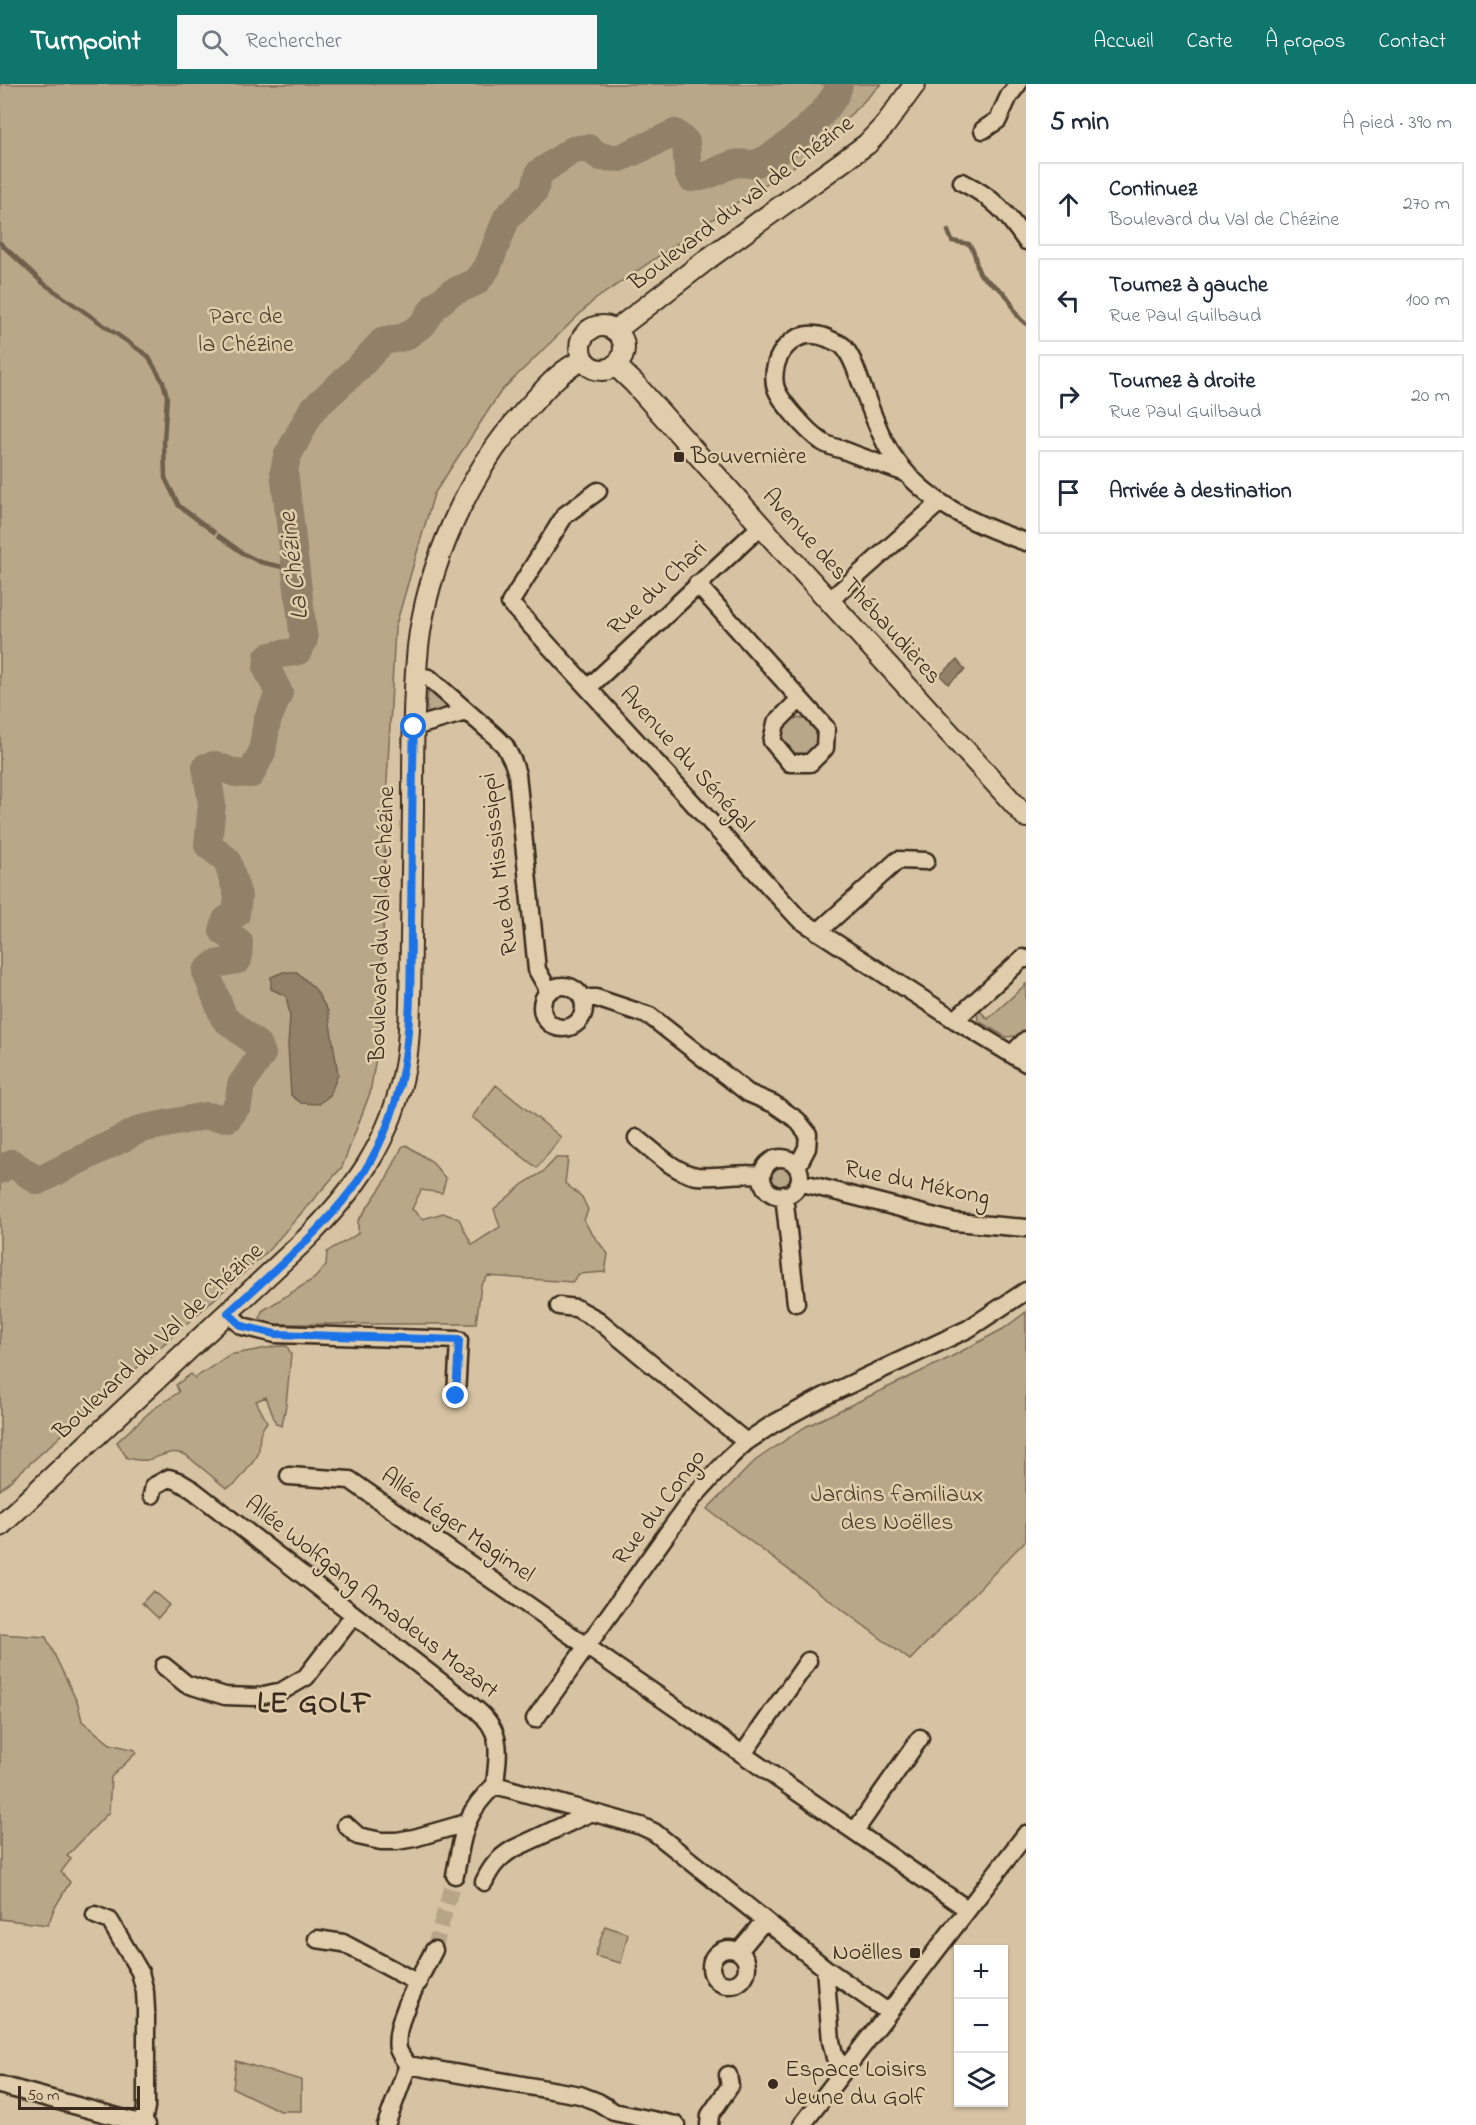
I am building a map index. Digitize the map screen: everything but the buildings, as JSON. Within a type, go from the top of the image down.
[{"type":"street","name":"Boulevard du val de Chézine","points":[[616,330],[709,258],[867,144],[885,125],[915,84]]},
{"type":"street","points":[[983,130],[998,120],[1009,96],[1018,84]]},
{"type":"street","points":[[962,182],[985,194],[1009,216],[1026,241]]},
{"type":"street","points":[[599,326],[616,330],[624,347],[621,359],[607,369],[599,370],[591,367],[584,360],[580,349],[580,342],[587,331],[599,326]]},
{"type":"street","points":[[906,473],[822,442],[804,425],[783,401],[775,387],[775,362],[786,345],[804,336],[822,336],[841,344],[850,355],[874,419],[889,450],[906,473],[939,503],[981,525],[1026,542]]},
{"type":"street","name":"Boulevard du Val de Chézine","points":[[0,1526],[332,1214],[354,1186],[377,1147],[398,1093],[405,1066],[410,1006],[416,675],[418,645],[431,586],[446,541],[483,466],[512,425],[564,370],[584,360]]},
{"type":"street","name":"Avenue des Thébaudières","points":[[615,365],[630,378],[761,526],[1026,817]]},
{"type":"street","name":"Avenue du Sénégal","points":[[598,491],[565,515],[510,603],[799,919],[1019,1059],[1026,1040]]},
{"type":"street","points":[[829,601],[939,503]]},
{"type":"street","name":"Rue du Chari","points":[[588,688],[761,526]]},
{"type":"street","points":[[697,585],[800,699]]},
{"type":"street","name":"Rue du Mississippi","points":[[416,675],[429,678],[495,736],[505,746],[513,762],[517,774],[537,970],[549,991]]},
{"type":"street","points":[[414,727],[466,712]]},
{"type":"street","points":[[818,932],[898,860],[926,861]]},
{"type":"street","points":[[955,1020],[1023,958],[1026,959]]},
{"type":"street","points":[[562,986],[572,987],[583,998],[585,1008],[583,1014],[577,1023],[564,1028],[555,1026],[547,1020],[542,1008],[549,991],[562,986]]},
{"type":"street","points":[[583,998],[596,998],[650,1016],[748,1093],[774,1104],[797,1120],[808,1134],[807,1148],[793,1191],[778,1195],[768,1190],[762,1180],[767,1164],[777,1158],[789,1159],[798,1174]]},
{"type":"street","points":[[637,1138],[672,1165],[696,1176],[748,1173],[762,1175]]},
{"type":"street","name":"Rue du Mékong","points":[[798,1174],[955,1222],[1026,1228]]},
{"type":"street","points":[[784,1195],[796,1303]]},
{"type":"street","name":"Rue du Congo","points":[[535,1719],[691,1500],[706,1481],[746,1442],[773,1424],[823,1397],[968,1329],[1026,1291]]},
{"type":"street","points":[[559,1306],[576,1308],[598,1320],[746,1442]]},
{"type":"street","points":[[228,1313],[242,1326],[275,1334],[459,1340],[456,1396]]},
{"type":"street","name":"Allée Léger Magimel","points":[[289,1476],[350,1480],[967,1909]]},
{"type":"street","name":"Allée Wolfgang Amadeus Mozart","points":[[152,1495],[154,1486],[169,1479],[185,1485],[486,1718],[493,1726],[498,1741],[495,1785]]},
{"type":"street","points":[[164,1666],[186,1684],[225,1696],[255,1697],[282,1691],[306,1677],[354,1616]]},
{"type":"street","points":[[742,1754],[808,1661]]},
{"type":"street","points":[[855,1831],[920,1738]]},
{"type":"street","points":[[455,1875],[466,1823],[476,1803],[495,1785],[641,1826],[654,1832],[825,1968],[888,2012]]},
{"type":"street","points":[[484,1882],[492,1866],[513,1849],[592,1812]]},
{"type":"street","points":[[346,1825],[358,1836],[381,1841],[397,1841],[466,1823]]},
{"type":"street","points":[[802,2125],[1026,1834]]},
{"type":"street","points":[[0,2085],[145,2124],[145,1992],[136,1965],[110,1921],[95,1915]]},
{"type":"street","points":[[739,1951],[764,1921]]},
{"type":"street","points":[[317,1939],[343,1943],[418,1983]]},
{"type":"street","points":[[434,1950],[405,2008],[398,2041],[402,2057],[408,2065],[580,2095],[614,2112],[676,2125]]},
{"type":"street","points":[[825,1968],[832,2050],[835,2058],[845,2068]]},
{"type":"street","points":[[828,1993],[856,1990]]},
{"type":"street","points":[[386,2125],[408,2065]]},
{"type":"street","points":[[709,2125],[710,2115],[730,2086],[728,2075]]},
{"type":"green space","name":"Parc de la Chézine","points":[[0,84],[881,84],[807,158],[593,301],[501,391],[434,494],[395,628],[386,801],[381,1027],[370,1093],[342,1167],[267,1252],[0,1490]]},
{"type":"green space","points":[[431,692],[443,701],[446,706],[444,710],[428,713],[426,704],[428,693]]},
{"type":"green space","points":[[794,718],[810,719],[820,732],[819,747],[808,756],[794,755],[782,741],[783,727]]},
{"type":"green space","points":[[1026,984],[1026,1029],[1016,1036],[1006,1037],[978,1021],[979,1010],[988,1019]]},
{"type":"green space","points":[[496,1085],[561,1137],[537,1168],[472,1117]]},
{"type":"green space","points":[[406,1145],[431,1161],[446,1179],[442,1193],[421,1190],[412,1209],[423,1219],[443,1213],[459,1219],[472,1245],[500,1227],[494,1209],[523,1184],[543,1172],[556,1158],[568,1158],[565,1183],[582,1197],[588,1210],[584,1220],[608,1254],[605,1272],[579,1274],[572,1282],[488,1276],[481,1285],[476,1324],[268,1324],[260,1318],[262,1311],[315,1278],[326,1265],[327,1252],[358,1233],[358,1221],[386,1180],[402,1147]]},
{"type":"green space","points":[[776,1165],[784,1165],[791,1172],[791,1180],[784,1187],[776,1187],[769,1180],[769,1172]]},
{"type":"green space","name":"Jardins familiaux des Noëlles","points":[[1026,1312],[1026,1540],[910,1660],[707,1509],[756,1460],[805,1427],[947,1359],[1003,1329]]},
{"type":"green space","points":[[287,1346],[291,1354],[282,1426],[276,1424],[266,1397],[256,1401],[267,1422],[260,1435],[257,1456],[235,1484],[226,1488],[181,1453],[176,1452],[145,1460],[127,1458],[117,1442],[152,1410],[179,1392],[176,1385],[191,1374],[195,1378],[229,1355]]},
{"type":"green space","points":[[153,1591],[169,1605],[158,1618],[142,1603]]},
{"type":"green space","points":[[0,1634],[46,1637],[78,1704],[82,1721],[110,1744],[135,1750],[136,1753],[111,1777],[109,1812],[67,1856],[71,1859],[61,1872],[70,1882],[54,1909],[48,1925],[0,1919]]},
{"type":"green space","points":[[605,1926],[628,1934],[621,1963],[595,1956]]},
{"type":"green space","points":[[236,2061],[301,2080],[301,2111],[280,2111],[233,2088]]},
{"type":"shaded area","points":[[957,660],[965,670],[948,684],[940,675]]},
{"type":"shaded area","points":[[283,972],[297,972],[315,989],[328,1011],[338,1074],[330,1095],[319,1104],[301,1103],[291,1095],[288,1045],[290,1016],[286,996],[271,989],[271,977]]},
{"type":"waterway","name":"La Chézine","points":[[0,1170],[12,1163],[38,1181],[141,1129],[205,1116],[228,1118],[238,1104],[241,1085],[262,1054],[259,1046],[224,1018],[206,972],[215,964],[238,960],[239,942],[223,931],[226,920],[236,914],[238,896],[227,860],[208,845],[212,804],[206,767],[215,765],[235,773],[251,774],[262,752],[267,721],[279,693],[267,669],[268,657],[298,651],[304,640],[284,471],[287,457],[312,410],[358,368],[383,341],[405,337],[423,324],[435,306],[451,293],[476,282],[487,268],[507,217],[534,192],[539,173],[573,150],[588,148],[601,157],[620,158],[675,133],[686,142],[688,172],[691,178],[702,177],[734,164],[757,163],[779,151],[806,130],[818,117],[836,94],[839,84]]},
{"type":"waterway","points":[[948,231],[952,241],[969,244],[974,252],[980,274],[1005,294],[1018,317],[1026,324]]},
{"type":"waterway","points":[[0,243],[43,283],[148,356],[163,382],[167,396],[164,441],[165,478],[179,506],[214,532]]},
{"type":"waterway","points":[[219,536],[244,554],[260,562],[296,570]]},
{"type":"tunnel","points":[[434,1950],[455,1875]]},
{"type":"place","name":"Bouvernière","points":[[679,457]]},
{"type":"place","name":"Noëlles","points":[[915,1953]]},
{"type":"place","name":"Espace Loisirs Jeune du Golf","points":[[773,2084]]},
{"type":"district","name":"LE GOLF","points":[[315,1705]]},
{"type":"route","points":[[414,727],[410,1006],[408,1045],[398,1093],[386,1129],[373,1156],[354,1186],[332,1214],[228,1313],[242,1326],[275,1334],[459,1340],[456,1396]]}]
